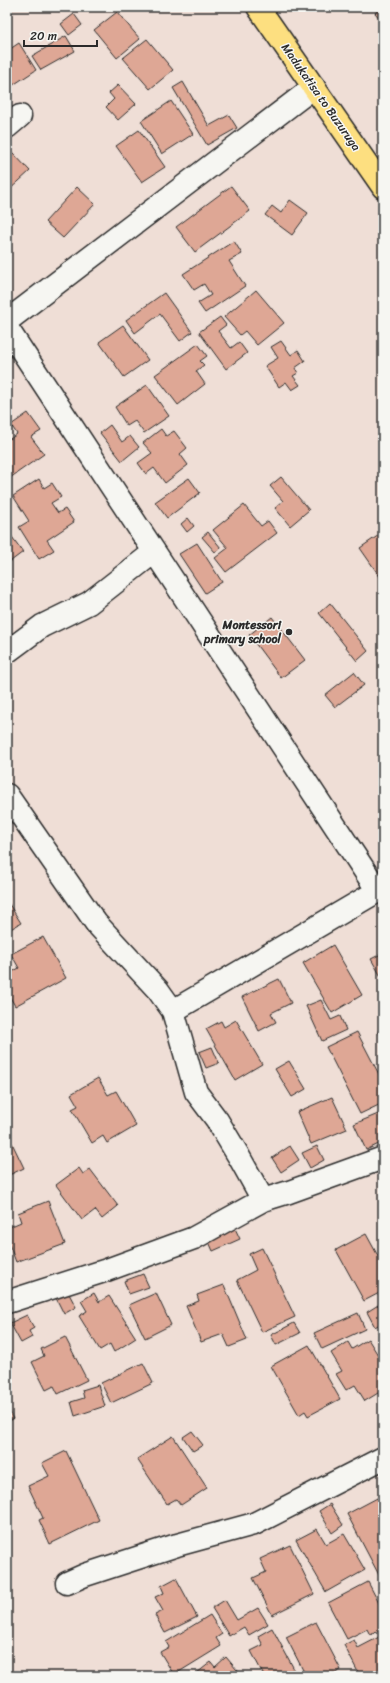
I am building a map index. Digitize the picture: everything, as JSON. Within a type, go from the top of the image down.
[{"type":"main road","name":"Madukatisa to Buzuruga","points":[[258,7],[383,187]]},
{"type":"street","points":[[7,321],[314,87]]},
{"type":"street","points":[[7,328],[154,552],[380,890],[173,1011]]},
{"type":"street","points":[[7,652],[42,626],[89,603],[154,552]]},
{"type":"street","points":[[7,795],[96,923],[158,990],[173,1011],[196,1092],[217,1120],[235,1149],[262,1200]]},
{"type":"street","points":[[7,1302],[104,1271],[194,1238],[262,1200],[289,1192],[383,1158]]},
{"type":"street","points":[[67,1583],[85,1575],[177,1545],[254,1524],[383,1458]]},
{"type":"building","points":[[383,7],[383,22],[375,13]]},
{"type":"building","points":[[117,12],[140,39],[117,58],[94,30]]},
{"type":"building","points":[[74,14],[82,25],[69,35],[61,24]]},
{"type":"building","points":[[66,36],[75,51],[41,70],[32,56]]},
{"type":"building","points":[[147,39],[173,70],[150,89],[123,58]]},
{"type":"building","points":[[19,43],[36,70],[10,87],[7,82],[7,51]]},
{"type":"building","points":[[183,82],[209,126],[229,115],[237,128],[207,145],[173,88]]},
{"type":"building","points":[[118,85],[136,104],[118,120],[106,107],[114,99],[109,93]]},
{"type":"building","points":[[7,89],[11,95],[7,98]]},
{"type":"building","points":[[171,101],[193,134],[162,154],[141,121]]},
{"type":"building","points":[[139,130],[165,167],[142,182],[116,146]]},
{"type":"building","points":[[12,152],[30,171],[7,192],[7,156]]},
{"type":"building","points":[[231,186],[250,211],[195,252],[176,227]]},
{"type":"building","points":[[77,187],[95,204],[63,238],[45,222]]},
{"type":"building","points":[[290,200],[308,213],[292,235],[265,215],[272,206],[281,213]]},
{"type":"building","points":[[234,241],[242,254],[229,261],[245,286],[205,313],[198,303],[211,295],[204,284],[194,290],[183,274]]},
{"type":"building","points":[[256,290],[284,323],[257,345],[245,331],[240,335],[224,317]]},
{"type":"building","points":[[164,293],[192,332],[180,341],[160,314],[135,333],[126,320]]},
{"type":"building","points":[[220,317],[226,325],[218,331],[231,348],[239,342],[247,353],[226,369],[199,332]]},
{"type":"building","points":[[123,325],[148,360],[124,377],[99,342]]},
{"type":"building","points":[[281,341],[291,355],[298,350],[305,361],[295,368],[298,373],[293,376],[300,385],[292,390],[286,382],[279,387],[265,366],[278,358],[271,347]]},
{"type":"building","points":[[198,344],[207,356],[200,361],[204,365],[196,371],[205,384],[178,405],[155,375]]},
{"type":"building","points":[[147,385],[169,416],[144,433],[135,421],[127,426],[115,407]]},
{"type":"building","points":[[28,413],[41,431],[31,437],[44,454],[7,480],[7,435],[10,439],[17,434],[11,425]]},
{"type":"building","points":[[110,425],[122,442],[130,436],[139,447],[122,461],[100,433]]},
{"type":"building","points":[[161,429],[166,436],[174,431],[187,448],[180,454],[188,465],[165,483],[154,468],[146,474],[138,463],[152,453],[143,443]]},
{"type":"building","points":[[281,477],[309,510],[290,526],[275,508],[283,501],[270,486]]},
{"type":"building","points":[[189,478],[200,493],[167,518],[155,502]]},
{"type":"building","points":[[39,479],[44,488],[52,483],[61,497],[51,503],[58,513],[65,509],[74,522],[47,540],[54,550],[39,559],[19,527],[29,521],[13,496]]},
{"type":"building","points":[[244,505],[261,526],[268,521],[277,533],[226,572],[215,558],[228,548],[213,530]]},
{"type":"building","points":[[188,518],[194,526],[187,532],[181,524]]},
{"type":"building","points":[[7,530],[23,552],[7,564]]},
{"type":"building","points":[[208,532],[221,548],[215,552],[202,537]]},
{"type":"building","points":[[382,533],[383,534],[383,581],[360,548]]},
{"type":"building","points":[[197,543],[222,582],[205,593],[179,554]]},
{"type":"building","points":[[330,603],[368,651],[357,661],[319,613]]},
{"type":"building","points":[[272,617],[305,660],[281,678],[249,635]]},
{"type":"building","points":[[354,672],[364,685],[335,707],[325,695]]},
{"type":"building","points":[[7,901],[21,923],[7,931]]},
{"type":"building","points":[[43,937],[66,978],[15,1006],[7,992],[7,975],[19,968],[11,954]]},
{"type":"building","points":[[333,945],[362,995],[332,1013],[303,963]]},
{"type":"building","points":[[383,953],[383,980],[371,959]]},
{"type":"building","points":[[279,979],[291,1003],[271,1013],[276,1022],[259,1031],[242,997]]},
{"type":"building","points":[[321,1000],[331,1020],[340,1016],[346,1030],[322,1041],[306,1006]]},
{"type":"building","points":[[236,1020],[262,1064],[235,1080],[206,1029],[221,1021],[224,1027]]},
{"type":"building","points":[[383,1028],[383,1040],[378,1031]]},
{"type":"building","points":[[357,1032],[383,1082],[383,1103],[360,1114],[326,1047]]},
{"type":"building","points":[[212,1047],[219,1063],[206,1068],[199,1052]]},
{"type":"building","points":[[289,1061],[306,1089],[292,1097],[275,1069]]},
{"type":"building","points":[[98,1078],[108,1095],[116,1091],[136,1126],[107,1143],[103,1136],[92,1143],[72,1109],[78,1106],[71,1094]]},
{"type":"building","points":[[332,1097],[347,1129],[311,1144],[297,1112]]},
{"type":"building","points":[[383,1112],[383,1142],[366,1150],[354,1124]]},
{"type":"building","points":[[12,1143],[24,1168],[7,1176],[7,1146]]},
{"type":"building","points":[[290,1146],[299,1160],[281,1172],[272,1158]]},
{"type":"building","points":[[317,1146],[324,1160],[310,1168],[302,1153]]},
{"type":"building","points":[[79,1168],[83,1174],[90,1169],[118,1206],[102,1219],[95,1210],[82,1220],[56,1185]]},
{"type":"building","points":[[48,1201],[65,1244],[16,1262],[7,1239],[7,1228],[21,1222],[18,1213]]},
{"type":"building","points":[[233,1224],[240,1239],[213,1251],[206,1235]]},
{"type":"building","points":[[366,1234],[383,1265],[383,1291],[364,1301],[336,1250]]},
{"type":"building","points":[[262,1248],[295,1317],[262,1332],[237,1280],[256,1270],[249,1254]]},
{"type":"building","points":[[143,1274],[149,1287],[129,1294],[124,1281]]},
{"type":"building","points":[[224,1285],[247,1340],[229,1347],[223,1334],[201,1342],[186,1306],[199,1301],[197,1295]]},
{"type":"building","points":[[68,1292],[76,1307],[64,1314],[56,1298]]},
{"type":"building","points":[[94,1293],[99,1302],[109,1296],[136,1338],[114,1352],[110,1344],[100,1350],[79,1316],[87,1311],[81,1301]]},
{"type":"building","points":[[156,1293],[171,1325],[145,1338],[129,1305]]},
{"type":"building","points":[[383,1302],[383,1322],[375,1327],[367,1312]]},
{"type":"building","points":[[358,1313],[365,1329],[322,1349],[314,1333]]},
{"type":"building","points":[[27,1315],[34,1328],[29,1331],[32,1337],[21,1343],[10,1323]]},
{"type":"building","points":[[294,1323],[300,1333],[276,1345],[271,1335]]},
{"type":"building","points":[[383,1328],[383,1340],[378,1331]]},
{"type":"building","points":[[65,1337],[87,1380],[58,1394],[54,1386],[46,1390],[32,1362],[44,1356],[41,1349]]},
{"type":"building","points":[[368,1339],[383,1363],[383,1390],[365,1401],[355,1385],[346,1390],[336,1374],[342,1371],[331,1353],[348,1342],[352,1349]]},
{"type":"building","points":[[309,1345],[340,1399],[308,1416],[305,1411],[299,1415],[271,1366]]},
{"type":"building","points":[[143,1363],[153,1383],[111,1403],[101,1383]]},
{"type":"building","points":[[98,1385],[105,1406],[75,1416],[71,1402],[84,1398],[82,1390]]},
{"type":"building","points":[[7,1407],[13,1419],[7,1422]]},
{"type":"building","points":[[192,1431],[203,1445],[193,1451],[183,1437]]},
{"type":"building","points":[[173,1436],[207,1488],[181,1505],[176,1499],[167,1504],[137,1459]]},
{"type":"building","points":[[66,1451],[99,1520],[50,1544],[39,1520],[43,1518],[28,1486],[49,1476],[42,1463]]},
{"type":"building","points":[[381,1496],[383,1500],[383,1573],[379,1575],[347,1514]]},
{"type":"building","points":[[330,1504],[343,1525],[332,1533],[319,1511]]},
{"type":"building","points":[[317,1529],[326,1544],[344,1534],[365,1570],[326,1592],[296,1540]]},
{"type":"building","points":[[290,1545],[314,1594],[272,1615],[253,1578],[266,1572],[260,1559]]},
{"type":"building","points":[[176,1578],[197,1617],[165,1633],[155,1615],[163,1611],[155,1597],[164,1593],[161,1586]]},
{"type":"building","points":[[368,1582],[383,1611],[383,1629],[370,1635],[367,1629],[347,1639],[328,1603]]},
{"type":"building","points":[[225,1600],[237,1620],[258,1608],[268,1624],[249,1635],[244,1627],[229,1636],[212,1608]]},
{"type":"building","points":[[210,1615],[222,1634],[216,1638],[221,1646],[174,1675],[160,1652],[169,1647],[166,1642]]},
{"type":"building","points":[[316,1622],[341,1670],[329,1676],[306,1676],[286,1637]]},
{"type":"building","points":[[272,1628],[294,1669],[280,1676],[264,1676],[251,1651],[263,1645],[258,1636]]},
{"type":"building","points":[[383,1635],[383,1676],[360,1676],[344,1645],[354,1640],[358,1648]]},
{"type":"building","points":[[226,1657],[242,1676],[200,1676],[197,1673],[211,1662],[215,1667]]},
{"type":"place","name":"Montessori primary school","points":[[289,632]]}]
